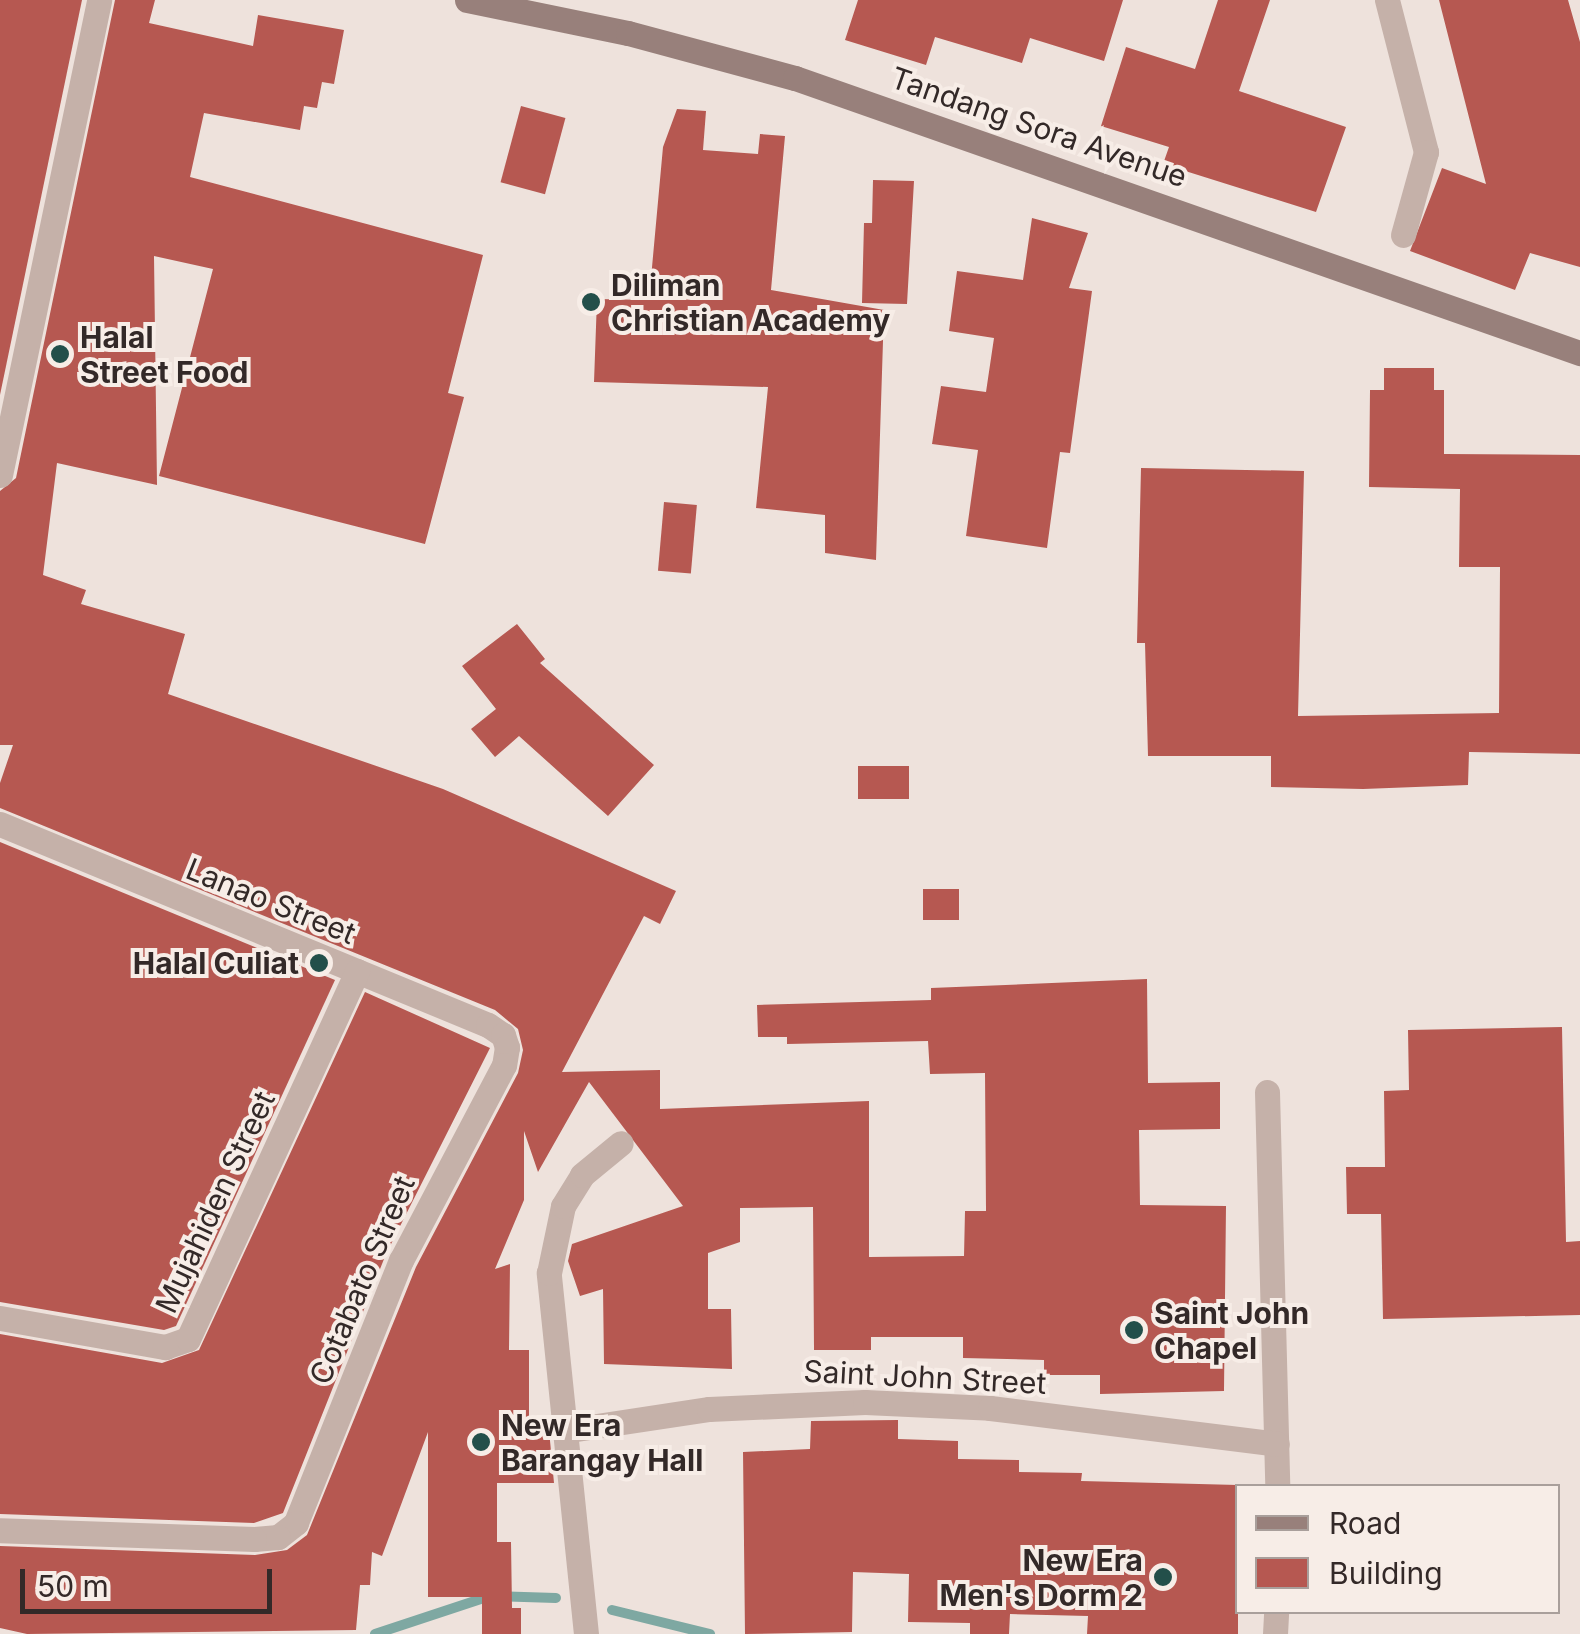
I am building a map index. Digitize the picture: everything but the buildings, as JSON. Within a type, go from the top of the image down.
[{"type":"main road","name":"Tandang Sora Avenue","points":[[467,0],[628,33],[795,78],[1580,353]]},
{"type":"street","points":[[0,475],[98,0]]},
{"type":"street","points":[[1387,0],[1426,152],[1404,235]]},
{"type":"street","name":"Lanao Street","points":[[0,824],[488,1025],[503,1034],[507,1048]]},
{"type":"street","name":"Mujahiden Street","points":[[0,1318],[165,1347],[188,1339],[357,971]]},
{"type":"street","name":"Cotabato Street","points":[[0,1530],[278,1537],[296,1523],[401,1260],[504,1065],[507,1048]]},
{"type":"street","points":[[1266,1092],[1277,1484]]},
{"type":"street","points":[[586,1634],[570,1430],[550,1297],[552,1246],[563,1206],[582,1175],[621,1143]]},
{"type":"street","name":"Saint John Street","points":[[570,1430],[709,1409],[865,1402],[990,1408],[1278,1444]]},
{"type":"waterway","points":[[375,1634],[490,1596],[556,1598]]},
{"type":"waterway","points":[[612,1610],[710,1634]]},
{"type":"place","name":"Diliman Christian Academy","points":[[591,302]]},
{"type":"place","name":"Halal Street Food","points":[[60,354]]},
{"type":"place","name":"Halal Culiat","points":[[319,963]]},
{"type":"place","name":"Saint John Chapel","points":[[1134,1330]]},
{"type":"place","name":"New Era Barangay Hall","points":[[481,1442]]},
{"type":"place","name":"New Era Men's Dorm 2","points":[[1163,1577]]}]
